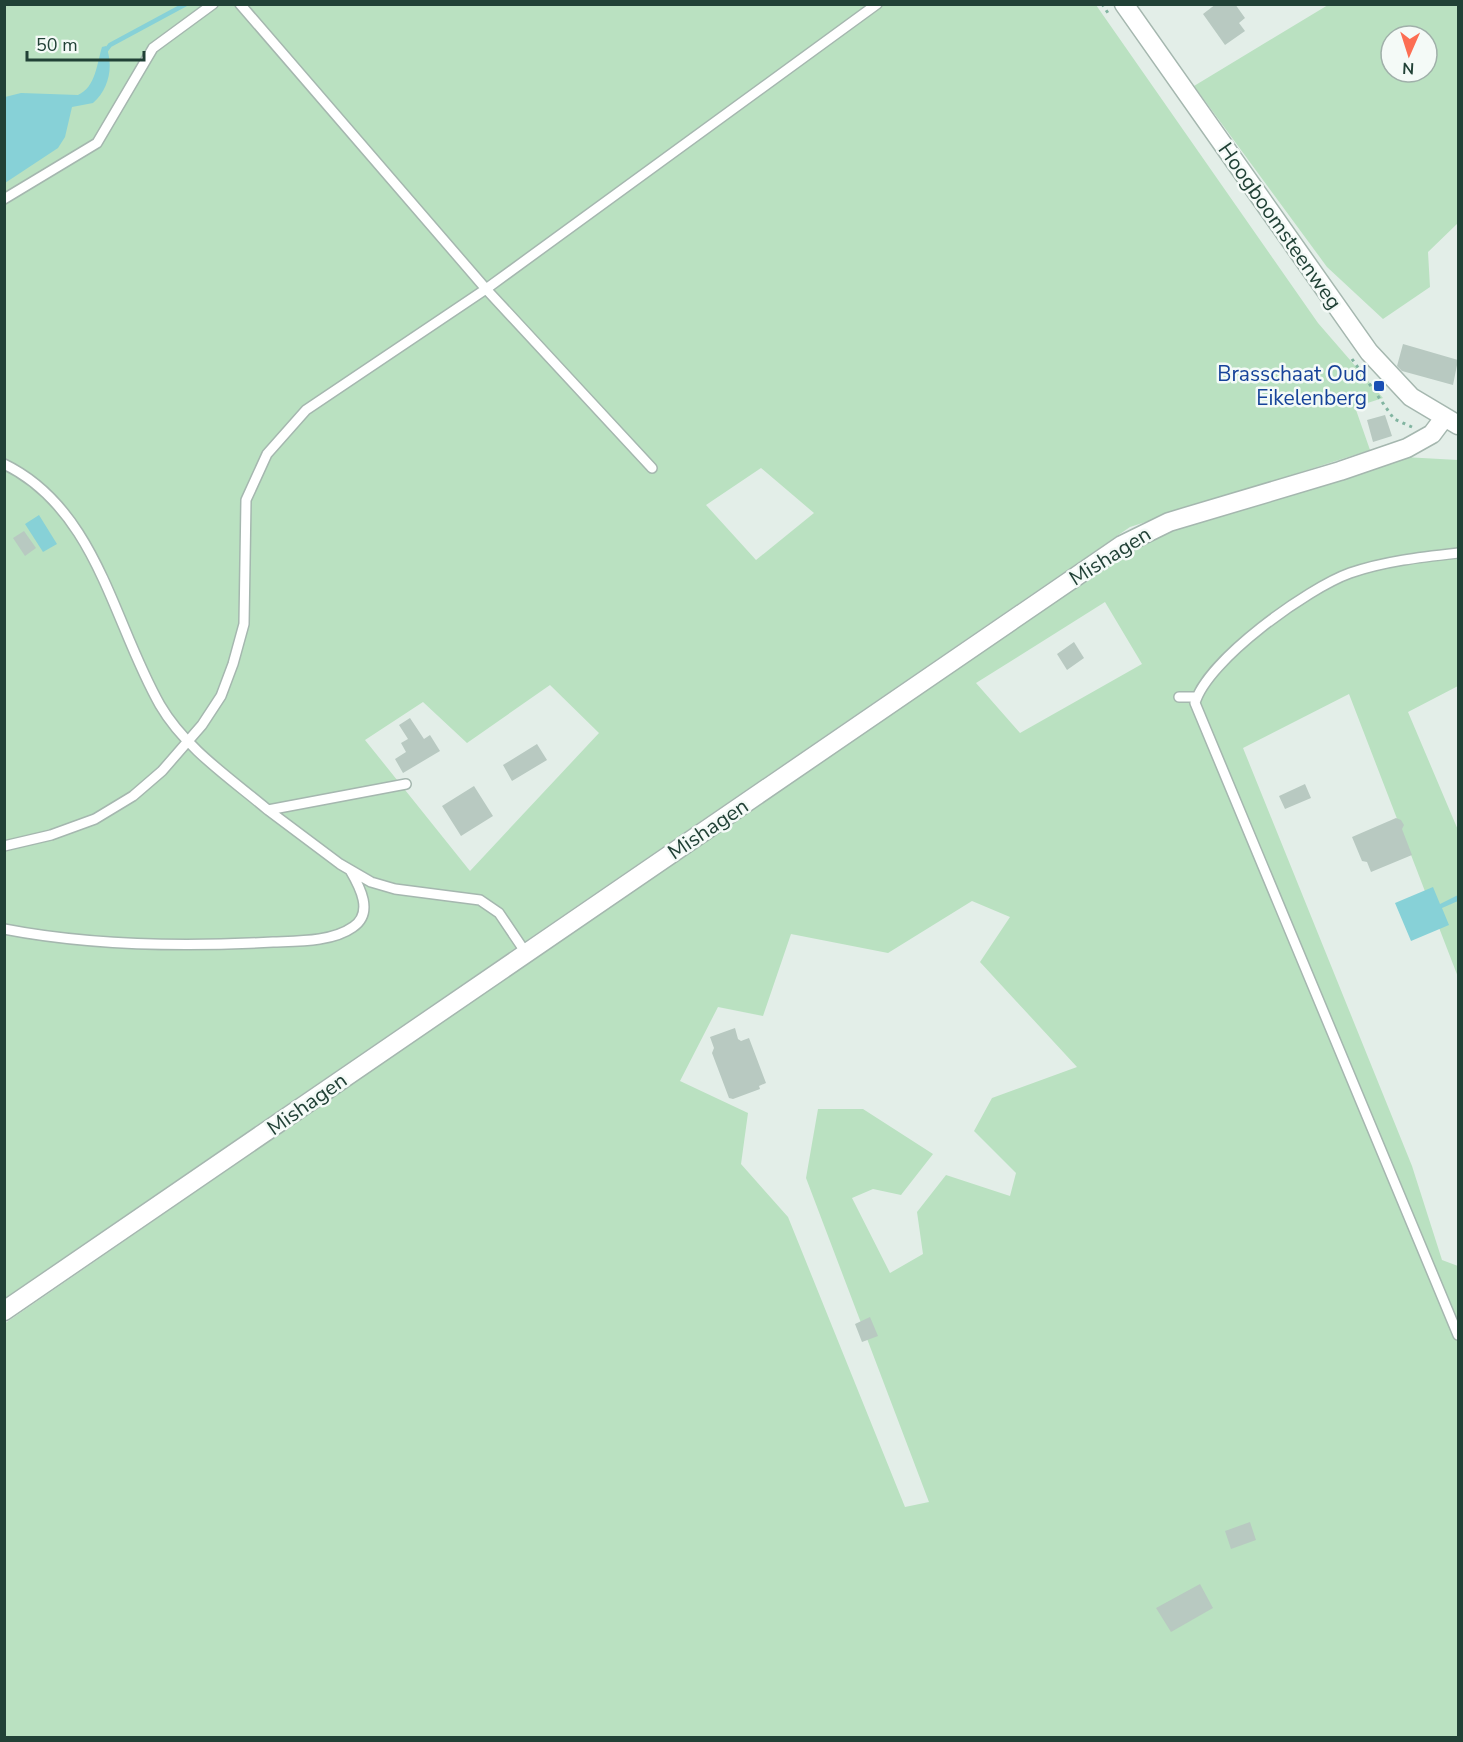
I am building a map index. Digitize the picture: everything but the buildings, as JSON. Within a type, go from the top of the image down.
[{"type":"street","name":"Hoogboomsteenweg","points":[[1124,4],[1369,352],[1412,397],[1451,422]]},
{"type":"street","name":"Mishagen","points":[[4,1311],[1122,545],[1169,522],[1340,471],[1407,448],[1451,422]]},
{"type":"lane","points":[[4,199],[97,143],[153,48],[213,4]]},
{"type":"lane","points":[[240,4],[486,289],[652,468]]},
{"type":"lane","points":[[4,846],[51,835],[95,819],[133,796],[162,771],[188,742],[220,696],[233,664],[243,624],[246,500],[267,454],[306,410],[486,289],[877,4]]},
{"type":"lane","points":[[4,464],[45,489],[64,511],[84,541],[161,705],[188,742],[268,810],[350,870],[372,882],[394,889],[480,900],[499,913],[526,953]]},
{"type":"lane","points":[[1458,553],[1381,564],[1349,574],[1322,587],[1291,606],[1228,656],[1199,688],[1196,697],[1198,715],[1458,1335]]},
{"type":"lane","points":[[1179,697],[1196,697]]},
{"type":"lane","points":[[268,810],[406,784]]},
{"type":"lane","points":[[4,929],[88,941],[148,944],[245,944],[324,938],[354,927],[362,915],[364,901],[361,889],[350,870]]},
{"type":"green space","points":[[4,5],[1096,5],[1318,323],[1383,398],[1355,407],[1370,450],[1130,527],[5,1298]],"holes":[[[761,468],[814,513],[756,560],[706,505]],[[550,685],[599,733],[470,871],[365,740],[423,702],[467,743]]]},
{"type":"green space","points":[[1328,5],[1458,5],[1458,223],[1428,252],[1430,287],[1383,319],[1327,267],[1194,86]]},
{"type":"green space","points":[[1404,457],[1458,460],[1458,686],[1408,712],[1458,830],[1458,977],[1349,694],[1243,748],[1412,1166],[1442,1260],[1458,1266],[1458,1737],[5,1737],[4,1324],[1138,542]],"holes":[[[1105,602],[1142,664],[1020,733],[976,683]],[[972,901],[1010,917],[980,962],[1077,1067],[992,1098],[974,1131],[1016,1173],[1010,1196],[946,1175],[917,1212],[923,1254],[890,1273],[852,1198],[873,1189],[901,1195],[933,1154],[863,1109],[818,1109],[806,1178],[929,1502],[905,1507],[788,1217],[741,1164],[748,1113],[680,1081],[718,1007],[763,1016],[791,934],[888,953]]]},
{"type":"water","points":[[106,46],[110,69],[103,91],[93,103],[72,107],[65,137],[58,148],[5,183],[5,97],[21,93],[78,95],[92,81],[102,47]]},
{"type":"water","points":[[39,515],[57,544],[43,552],[25,524]]},
{"type":"water","points":[[1433,887],[1440,904],[1458,895],[1458,901],[1442,908],[1449,925],[1411,941],[1395,903]]},
{"type":"waterway","points":[[104,53],[110,45],[186,4]]},
{"type":"place","name":"Brasschaat Oud Eikelenberg","points":[[1379,386]]}]
